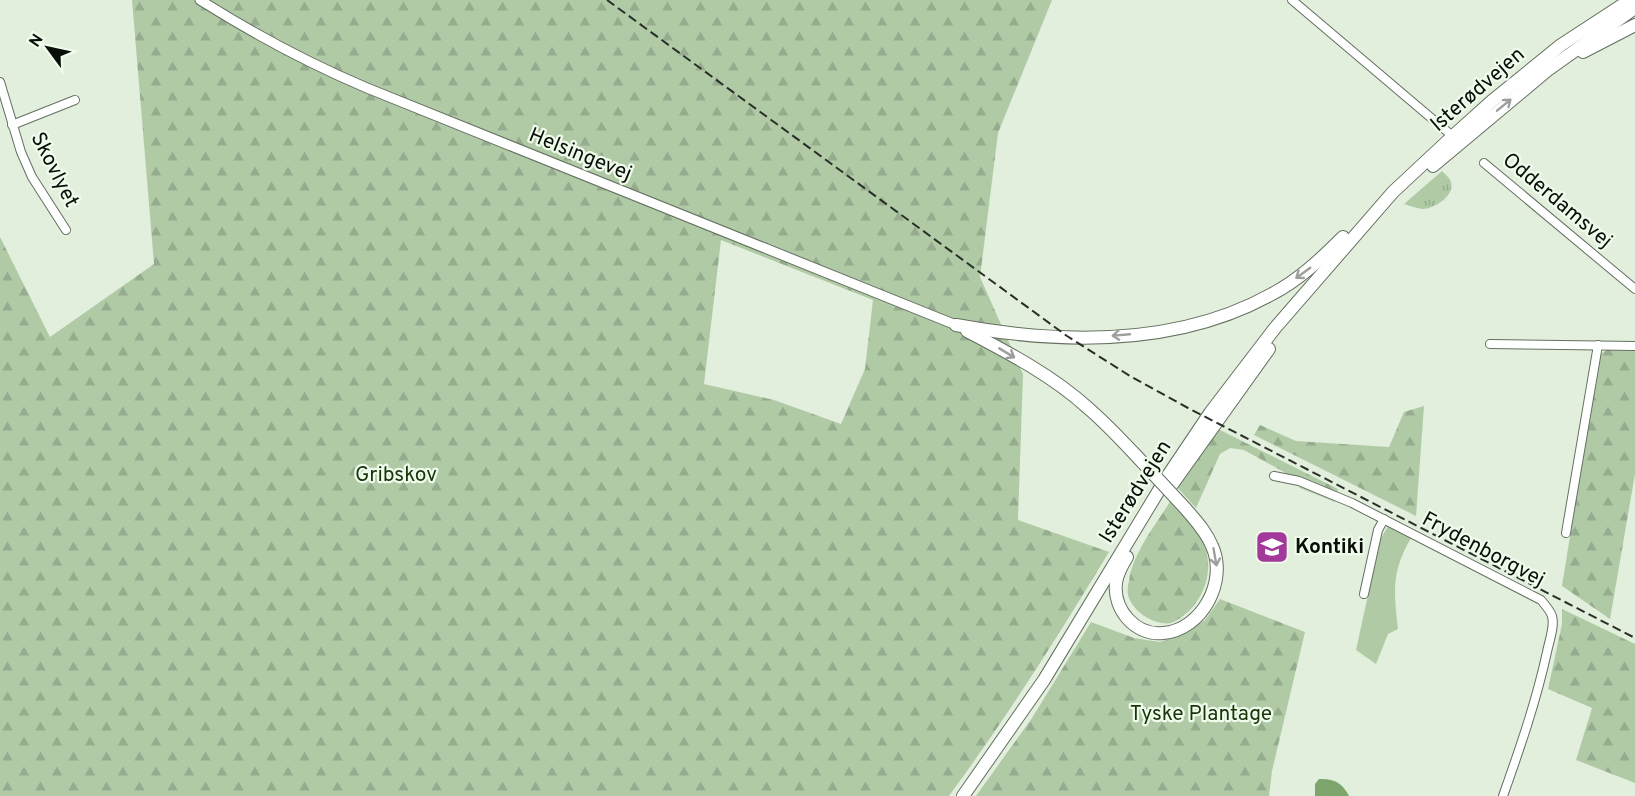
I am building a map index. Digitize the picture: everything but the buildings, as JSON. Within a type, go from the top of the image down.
[{"type":"highway","points":[[1561,45],[1615,0]]},
{"type":"highway","name":"Isterødvejen","points":[[1365,226],[1386,210],[1492,101],[1561,45],[1630,0]]},
{"type":"highway","name":"Isterødvejen","points":[[963,796],[1044,680],[1159,489],[1242,370],[1308,289],[1393,192],[1456,139],[1635,8]]},
{"type":"highway","points":[[1549,69],[1635,25]]},
{"type":"highway","points":[[956,325],[1000,333],[1037,336],[1105,337],[1162,332],[1228,315],[1273,294],[1306,272],[1393,192]]},
{"type":"highway","points":[[956,325],[1035,369],[1088,407],[1144,464],[1185,508],[1205,532],[1213,547],[1217,563],[1216,580],[1211,597],[1202,611],[1190,622],[1177,630],[1161,633],[1146,631],[1132,623],[1122,611],[1116,597],[1116,581],[1122,566],[1173,482],[1291,318],[1308,289]]},
{"type":"street","name":"Helsingevej","points":[[200,0],[264,39],[320,68],[956,325]]},
{"type":"street","points":[[1292,0],[1456,139]]},
{"type":"street","name":"Skovlyet","points":[[0,82],[21,152],[32,177],[66,230]]},
{"type":"street","name":"Skovlyet","points":[[12,125],[75,100]]},
{"type":"street","name":"Odderdamsvej","points":[[1484,163],[1635,288]]},
{"type":"street","points":[[1490,344],[1635,346]]},
{"type":"street","points":[[1566,533],[1598,345]]},
{"type":"street","name":"Frydenborgvej","points":[[1274,476],[1299,481],[1352,503],[1541,600],[1552,615],[1552,625],[1531,716],[1503,796]]},
{"type":"street","points":[[1364,594],[1378,530],[1384,519]]},
{"type":"green space","name":"Gribskov","points":[[132,0],[1052,0],[998,133],[980,277],[1023,374],[1018,520],[1109,552],[1032,676],[949,796],[0,796],[0,237],[50,337],[154,264]],"holes":[[[721,240],[873,300],[865,369],[841,424],[774,400],[704,384]]]},
{"type":"green space","points":[[1442,171],[1451,182],[1447,197],[1432,207],[1422,209],[1404,204]]},
{"type":"green space","points":[[1607,350],[1635,351],[1635,474],[1610,619],[1562,586],[1599,355]]},
{"type":"green space","points":[[1424,406],[1416,516],[1254,435],[1260,425],[1296,441],[1389,447],[1404,412]]},
{"type":"green space","points":[[1216,428],[1338,489],[1335,502],[1300,488],[1284,472],[1244,450],[1230,448],[1220,454],[1196,508],[1176,486]]},
{"type":"green space","points":[[1171,500],[1198,531],[1206,552],[1208,572],[1202,592],[1190,610],[1176,621],[1164,623],[1151,620],[1139,612],[1130,601],[1128,590],[1131,570],[1140,549]]},
{"type":"green space","points":[[1388,526],[1411,538],[1397,572],[1398,629],[1388,634],[1376,664],[1356,650],[1380,540]]},
{"type":"green space","name":"Tyske Plantage","points":[[1220,599],[1305,632],[1272,771],[1269,796],[976,796],[1032,718],[1091,622],[1134,638],[1160,642],[1180,635],[1205,620]]},
{"type":"green space","points":[[1562,609],[1635,644],[1635,783],[1576,760],[1592,708],[1548,689],[1562,624]]},
{"type":"shaded area","points":[[1319,779],[1337,782],[1349,796],[1315,796],[1315,784]]},
{"type":"railway","points":[[607,0],[1067,336],[1130,376],[1635,638]]},
{"type":"place","name":"Kontiki","points":[[1272,547]]}]
